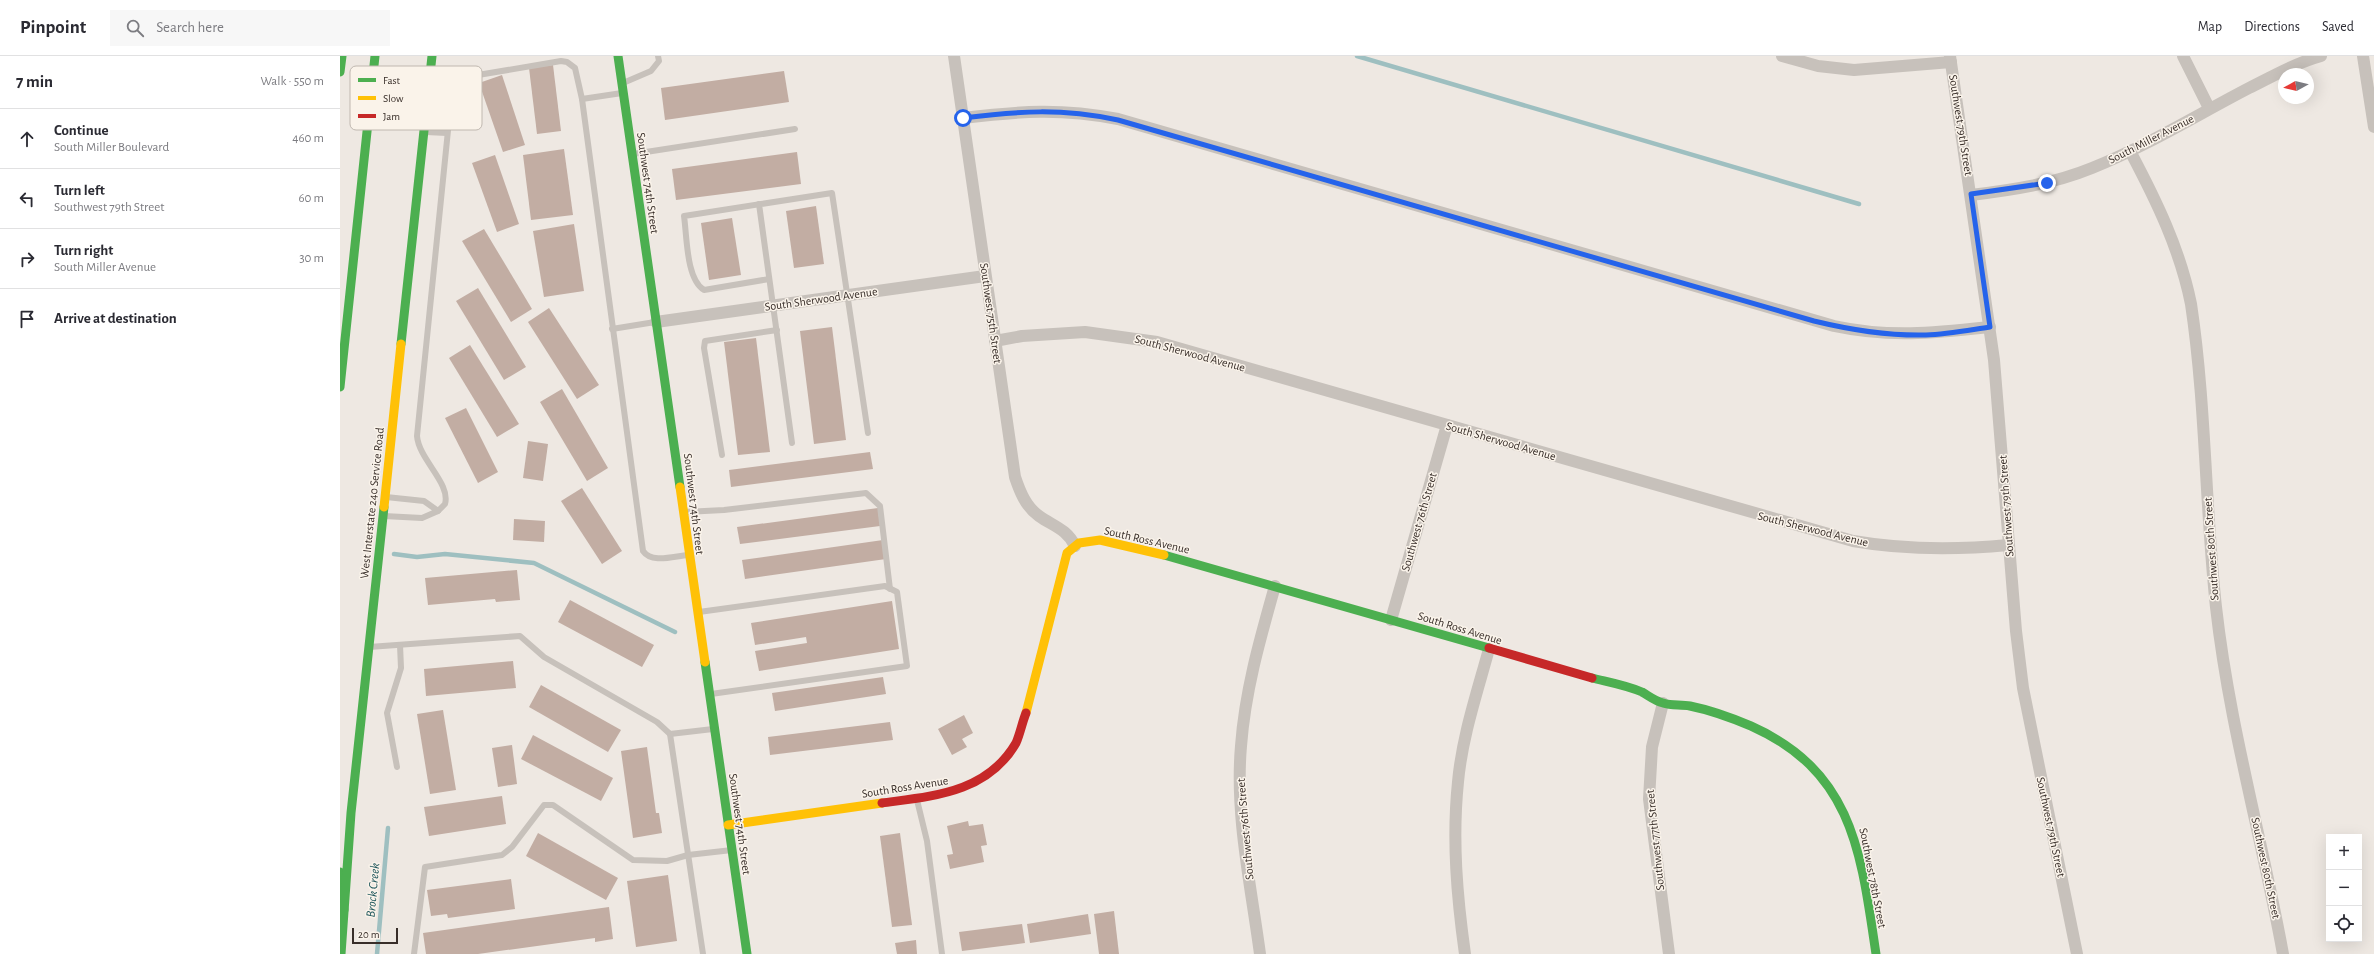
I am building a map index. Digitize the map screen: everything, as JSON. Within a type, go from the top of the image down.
[{"type":"main road","points":[[340,72],[342,56]]},
{"type":"main road","points":[[375,66],[376,56]]},
{"type":"main road","name":"West Interstate 240 Service Road","points":[[431,66],[432,56]]},
{"type":"main road","name":"Southwest 74th Street","points":[[618,56],[688,555],[698,613],[732,850],[744,954]]},
{"type":"main road","points":[[340,387],[368,130]]},
{"type":"main road","name":"West Interstate 240 Service Road","points":[[341,954],[351,813],[424,132]]},
{"type":"main road","name":"South Ross Avenue","points":[[728,825],[947,794],[971,784],[991,773],[1010,752],[1025,718],[1067,553],[1075,546],[1086,541],[1100,540],[1275,586],[1641,692],[1663,703]]},
{"type":"main road","name":"Southwest 78th Street","points":[[1663,703],[1690,707],[1751,726],[1792,749],[1820,775],[1841,805],[1857,844],[1876,954]]},
{"type":"main road","points":[[340,872],[344,910]]},
{"type":"street","name":"Southwest 75th Street","points":[[954,56],[1012,459],[1019,488],[1023,498],[1034,512],[1065,532],[1075,546]]},
{"type":"street","points":[[1782,56],[1818,66],[1854,70],[1951,59]]},
{"type":"street","points":[[2183,56],[2209,108]]},
{"type":"street","name":"South Miller Avenue","points":[[1971,194],[2052,182],[2092,168],[2130,151],[2209,108],[2299,64],[2321,56]]},
{"type":"street","points":[[2363,56],[2374,127]]},
{"type":"street","name":"Southwest 79th Street","points":[[1951,59],[1990,327],[2008,545],[2023,688],[2077,954]]},
{"type":"street","points":[[963,118],[1038,110],[1072,112],[1118,120],[1834,326],[1873,332],[1911,335],[1990,327]]},
{"type":"street","name":"Southwest 80th Street","points":[[2130,151],[2171,234],[2182,264],[2191,304],[2220,634],[2231,700],[2284,954]]},
{"type":"street","name":"South Sherwood Avenue","points":[[656,322],[985,276]]},
{"type":"street","name":"South Sherwood Avenue","points":[[995,341],[1022,336],[1085,332],[1149,340],[1852,541],[1896,548],[1926,550],[2008,545]]},
{"type":"street","name":"Southwest 76th Street","points":[[1391,620],[1446,425]]},
{"type":"street","name":"Southwest 76th Street","points":[[1260,954],[1242,822],[1240,747],[1251,672],[1275,586]]},
{"type":"street","points":[[1465,954],[1456,878],[1455,843],[1458,781],[1466,735],[1489,649]]},
{"type":"street","name":"Southwest 77th Street","points":[[1663,703],[1652,747],[1649,782],[1651,819],[1669,954]]},
{"type":"lane","points":[[582,99],[622,89],[651,71],[659,61],[658,56]]},
{"type":"lane","points":[[482,75],[561,61],[567,62],[575,68],[582,99],[643,551],[646,556],[654,559],[688,555]]},
{"type":"lane","points":[[632,154],[796,129]]},
{"type":"lane","points":[[383,516],[422,518],[438,511],[445,504],[446,492],[420,452],[417,436],[447,130]]},
{"type":"lane","points":[[424,132],[447,133]]},
{"type":"lane","points":[[769,280],[704,290],[698,286],[691,271],[684,216],[832,193],[868,433]]},
{"type":"lane","points":[[759,204],[792,443]]},
{"type":"lane","points":[[612,329],[656,322]]},
{"type":"lane","points":[[722,455],[704,348],[705,341],[777,330]]},
{"type":"lane","points":[[683,512],[724,510],[866,492],[880,506],[890,589]]},
{"type":"lane","points":[[385,497],[424,501],[438,511]]},
{"type":"lane","points":[[698,613],[885,586],[897,592],[907,666],[709,694]]},
{"type":"lane","points":[[368,647],[520,636],[544,657],[657,722],[670,734],[703,954]]},
{"type":"lane","points":[[397,767],[387,713],[401,668],[400,644]]},
{"type":"lane","points":[[670,734],[714,729]]},
{"type":"lane","points":[[917,799],[927,841],[942,954]]},
{"type":"lane","points":[[414,954],[425,867],[502,855],[512,847],[544,805],[553,805],[633,860],[667,860],[688,855],[732,850]]},
{"type":"building","points":[[553,65],[561,131],[537,134],[529,68]]},
{"type":"building","points":[[784,71],[789,102],[665,120],[661,88]]},
{"type":"building","points":[[502,75],[525,145],[503,152],[482,92],[482,82]]},
{"type":"building","points":[[564,149],[573,215],[531,220],[523,155]]},
{"type":"building","points":[[797,152],[801,184],[676,200],[672,169]]},
{"type":"building","points":[[495,155],[519,224],[497,232],[472,163]]},
{"type":"building","points":[[816,206],[824,264],[794,268],[786,211]]},
{"type":"building","points":[[732,218],[741,275],[709,280],[701,223]]},
{"type":"building","points":[[574,224],[584,291],[544,297],[533,231]]},
{"type":"building","points":[[484,229],[532,309],[511,322],[462,241]]},
{"type":"building","points":[[478,288],[526,367],[504,380],[456,301]]},
{"type":"building","points":[[549,308],[599,385],[577,399],[528,322]]},
{"type":"building","points":[[832,327],[846,440],[814,444],[800,331]]},
{"type":"building","points":[[756,338],[770,452],[738,455],[724,342]]},
{"type":"building","points":[[470,345],[519,424],[497,437],[449,358]]},
{"type":"building","points":[[562,389],[608,468],[587,481],[540,402]]},
{"type":"building","points":[[466,408],[498,472],[478,483],[445,418]]},
{"type":"building","points":[[528,441],[548,444],[543,481],[523,478]]},
{"type":"building","points":[[870,452],[873,469],[731,487],[729,470]]},
{"type":"building","points":[[582,488],[622,551],[602,564],[561,501]]},
{"type":"building","points":[[878,508],[880,526],[740,544],[737,527]]},
{"type":"building","points":[[514,519],[545,521],[544,542],[513,540]]},
{"type":"building","points":[[883,540],[886,559],[745,579],[742,560]]},
{"type":"building","points":[[517,570],[520,600],[496,602],[495,599],[428,605],[425,578]]},
{"type":"building","points":[[570,600],[654,645],[642,667],[558,622]]},
{"type":"building","points":[[892,601],[899,649],[759,671],[755,651],[807,643],[806,637],[755,645],[751,623]]},
{"type":"building","points":[[513,661],[516,688],[426,696],[424,669]]},
{"type":"building","points":[[883,677],[886,694],[775,711],[772,693]]},
{"type":"building","points":[[541,685],[621,730],[608,752],[529,707]]},
{"type":"building","points":[[443,710],[456,790],[430,794],[417,714]]},
{"type":"building","points":[[964,715],[973,733],[962,739],[967,747],[952,755],[938,729]]},
{"type":"building","points":[[890,722],[893,740],[770,755],[768,737]]},
{"type":"building","points":[[533,735],[613,778],[601,801],[521,759]]},
{"type":"building","points":[[512,745],[517,784],[498,787],[492,748]]},
{"type":"building","points":[[647,747],[656,813],[659,813],[662,833],[633,838],[621,751]]},
{"type":"building","points":[[502,796],[506,824],[429,836],[424,807]]},
{"type":"building","points":[[968,821],[969,826],[983,824],[987,845],[981,846],[984,862],[950,869],[947,855],[953,854],[947,826]]},
{"type":"building","points":[[538,833],[618,878],[606,900],[526,856]]},
{"type":"building","points":[[900,833],[912,925],[892,927],[880,836]]},
{"type":"building","points":[[668,875],[677,941],[636,947],[627,881]]},
{"type":"building","points":[[511,879],[515,909],[448,918],[447,914],[431,916],[427,890]]},
{"type":"building","points":[[609,907],[613,939],[595,942],[595,938],[478,954],[426,954],[423,933]]},
{"type":"building","points":[[1114,911],[1119,954],[1099,954],[1094,914]]},
{"type":"building","points":[[1088,914],[1091,934],[1030,943],[1027,924]]},
{"type":"building","points":[[1022,924],[1025,943],[962,951],[959,932]]},
{"type":"building","points":[[916,940],[917,954],[897,954],[895,943]]},
{"type":"waterway","points":[[1357,56],[1859,204]]},
{"type":"waterway","points":[[394,554],[417,557],[445,554],[534,563],[675,632]]},
{"type":"waterway","name":"Brock Creek","points":[[377,954],[388,828]]},
{"type":"traffic: fast","points":[[340,72],[342,56]]},
{"type":"traffic: fast","points":[[374,66],[375,56]]},
{"type":"traffic: fast","points":[[431,66],[432,56]]},
{"type":"traffic: fast","points":[[618,56],[680,487]]},
{"type":"traffic: fast","points":[[340,387],[367,130]]},
{"type":"traffic: fast","points":[[401,344],[424,130]]},
{"type":"traffic: fast","points":[[341,954],[351,813],[384,507]]},
{"type":"traffic: fast","points":[[1164,555],[1489,648]]},
{"type":"traffic: fast","points":[[705,662],[747,954]]},
{"type":"traffic: fast","points":[[1592,678],[1642,692],[1663,703],[1687,705],[1721,714],[1744,723],[1785,745],[1812,767],[1832,792],[1846,820],[1857,850],[1865,883],[1876,954]]},
{"type":"traffic: fast","points":[[340,872],[344,910]]},
{"type":"traffic: slow","points":[[384,507],[401,344]]},
{"type":"traffic: slow","points":[[680,487],[705,662]]},
{"type":"traffic: slow","points":[[1026,713],[1067,553],[1079,543],[1100,540],[1164,555]]},
{"type":"traffic: slow","points":[[728,825],[882,803]]},
{"type":"traffic: jam","points":[[1489,648],[1592,678]]},
{"type":"traffic: jam","points":[[882,803],[939,794],[974,782],[990,772],[1004,760],[1016,743],[1026,713]]},
{"type":"route","points":[[963,118],[1038,110],[1072,112],[1118,120],[1310,174],[1814,321],[1852,330],[1879,333],[1928,334],[1990,327],[1971,194],[2047,183]]}]
